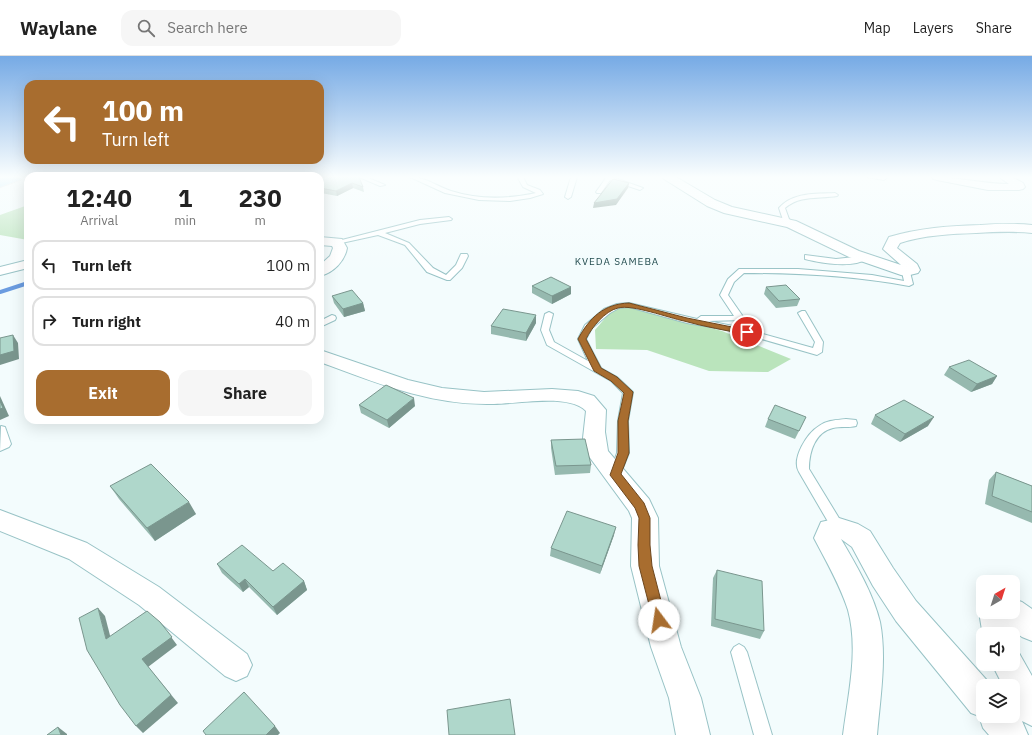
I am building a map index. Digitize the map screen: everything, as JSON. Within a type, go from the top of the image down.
[{"type":"street","points":[[725,209],[791,224],[864,258],[906,272],[913,270],[912,267],[890,249],[894,240],[902,237],[916,234],[1013,227],[1032,229]]},
{"type":"street","points":[[324,241],[337,242],[340,248],[339,255],[324,269]]},
{"type":"street","points":[[0,271],[24,265]]},
{"type":"street","points":[[324,357],[396,384],[447,394],[483,398],[553,396],[575,397],[588,401],[596,410],[593,433],[594,445],[599,455],[640,506],[645,518],[644,545],[646,566],[666,647],[685,698],[689,734]]},
{"type":"street","points":[[0,520],[78,551],[150,596],[236,665]]},
{"type":"street","points":[[860,735],[867,660],[865,628],[862,611],[827,538],[830,529],[839,528],[849,531],[861,539],[883,577],[906,611],[976,693]]},
{"type":"street","points":[[1020,618],[1032,627]]},
{"type":"street","points":[[1012,671],[1032,709]]},
{"type":"street","points":[[1001,723],[1011,735]]},
{"type":"lane","points":[[782,209],[786,220],[791,224]]},
{"type":"lane","points":[[337,242],[352,240],[417,221],[449,219]]},
{"type":"lane","points":[[379,232],[407,244],[430,270],[447,278],[459,266],[464,256]]},
{"type":"lane","points":[[808,257],[827,262],[846,263],[864,258]]},
{"type":"lane","points":[[687,320],[740,318],[724,295],[731,281],[742,271],[798,271],[872,277],[909,284],[906,272]]},
{"type":"lane","points":[[597,369],[582,339],[588,327],[607,311],[617,306],[629,305],[687,320],[735,329],[817,352],[819,342],[802,314]]},
{"type":"lane","points":[[549,314],[544,330],[550,343],[614,379],[628,392],[623,421],[624,453],[615,475]]},
{"type":"lane","points":[[324,322],[332,318]]},
{"type":"lane","points":[[839,528],[803,468],[803,457],[816,432],[830,425],[852,423]]},
{"type":"lane","points":[[0,446],[5,444],[1,430]]},
{"type":"lane","points":[[739,652],[764,735]]},
{"type":"green space","points":[[18,209],[24,209],[24,239],[0,235],[0,215]]},
{"type":"green space","points":[[629,305],[722,331],[791,359],[768,372],[709,371],[647,350],[596,349],[595,330],[613,309]]},
{"type":"building","points":[[551,277],[571,287],[552,296],[532,286]]},
{"type":"building","points":[[786,285],[800,299],[779,301],[766,287]]},
{"type":"building","points":[[352,290],[363,303],[343,309],[332,296]]},
{"type":"building","points":[[503,309],[536,315],[526,333],[491,326]]},
{"type":"building","points":[[13,335],[14,351],[0,355],[0,338]]},
{"type":"building","points":[[969,360],[997,376],[977,384],[949,367]]},
{"type":"building","points":[[386,385],[414,398],[387,420],[359,405]]},
{"type":"building","points":[[904,400],[934,417],[905,434],[875,415]]},
{"type":"building","points":[[0,401],[3,408],[0,409]]},
{"type":"building","points":[[775,405],[806,417],[799,431],[768,419]]},
{"type":"building","points":[[585,439],[591,465],[556,466],[551,440]]},
{"type":"building","points":[[151,464],[189,502],[147,528],[110,486]]},
{"type":"building","points":[[996,472],[1032,486],[1032,512],[992,496]]},
{"type":"building","points":[[567,511],[616,527],[602,566],[551,548]]},
{"type":"building","points":[[242,545],[273,571],[283,563],[304,581],[273,607],[245,579],[239,584],[217,564]]},
{"type":"building","points":[[717,570],[762,581],[764,631],[715,619]]},
{"type":"building","points":[[98,608],[106,639],[147,611],[160,622],[172,637],[142,659],[171,695],[136,726],[120,705],[87,650],[79,618]]},
{"type":"building","points":[[244,692],[275,726],[266,735],[206,735],[203,731]]},
{"type":"building","points":[[510,699],[515,735],[449,735],[447,710]]},
{"type":"building","points":[[58,727],[61,735],[47,735]]},
{"type":"waterway","points":[[0,292],[24,284]]},
{"type":"district","name":"KVEDA SAMEBA","points":[[617,261]]},
{"type":"route","points":[[659,620],[646,566],[644,545],[645,518],[640,506],[615,475],[624,453],[623,421],[627,405],[628,392],[614,379],[597,369],[582,339],[588,327],[607,311],[617,306],[629,305],[687,320],[747,332]]}]
